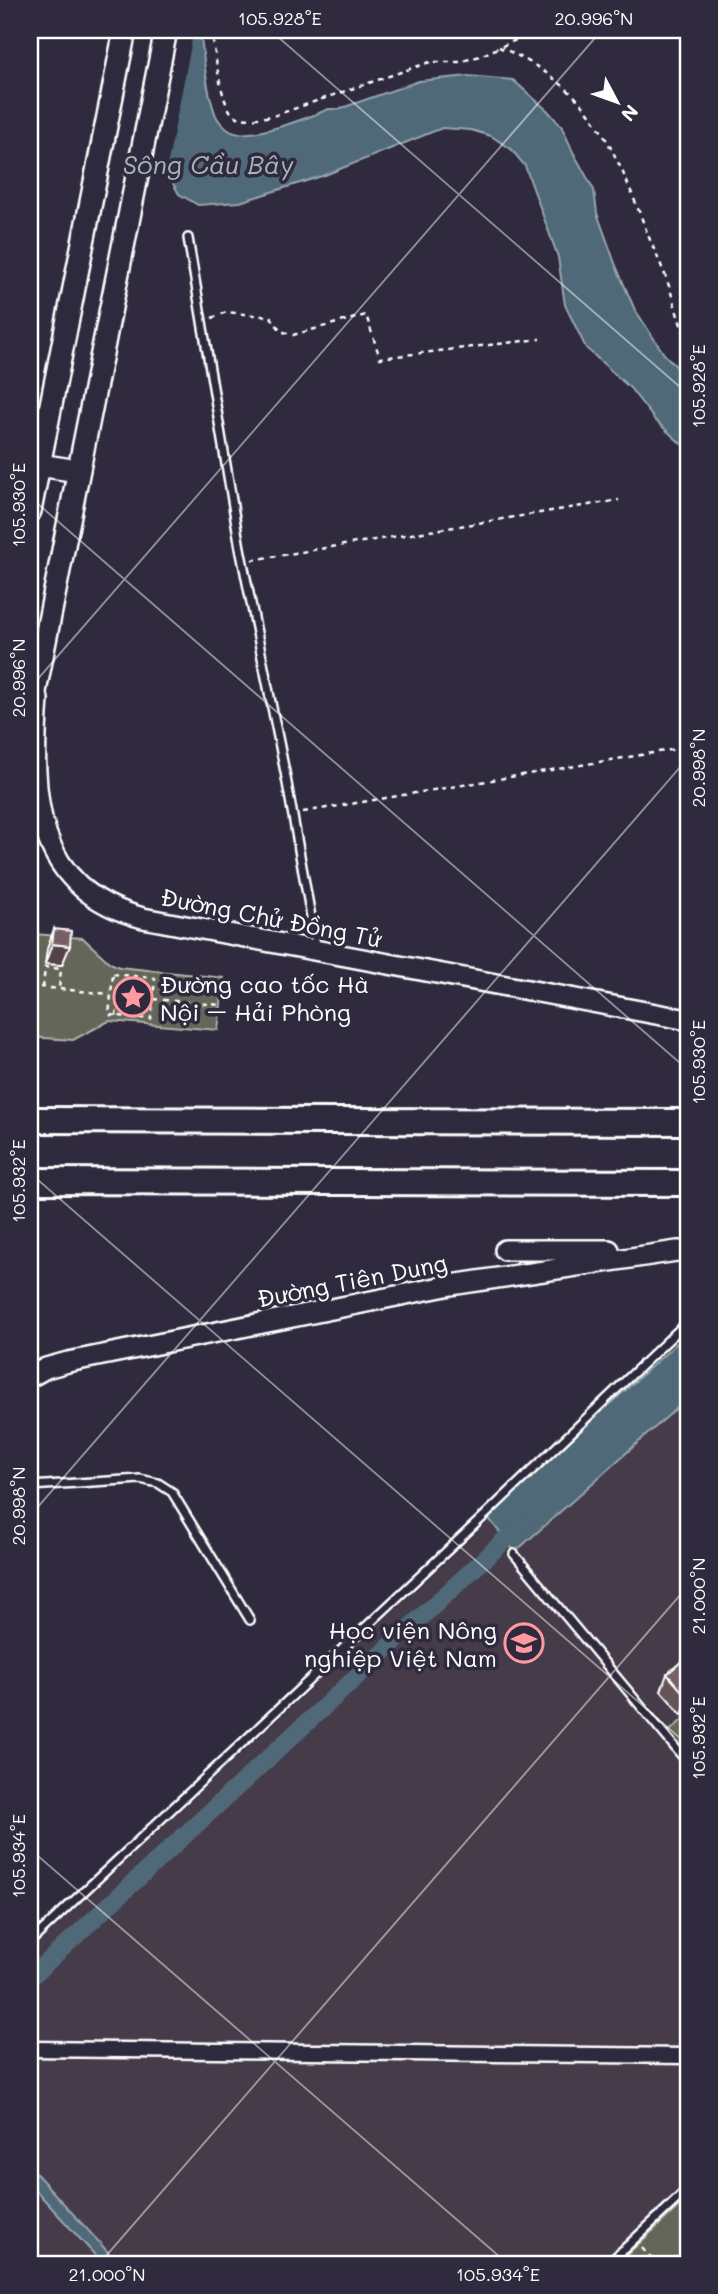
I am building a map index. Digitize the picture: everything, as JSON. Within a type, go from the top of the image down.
[{"type":"highway","points":[[38,1120],[688,1122]]},
{"type":"highway","points":[[33,1181],[687,1183]]},
{"type":"main road","points":[[30,511],[34,465],[125,30]]},
{"type":"main road","points":[[30,717],[166,30]]},
{"type":"main road","points":[[34,465],[78,471]]},
{"type":"main road","name":"Đường Chử Đồng Tử","points":[[40,666],[34,751],[38,805],[50,845],[73,878],[99,899],[130,915],[688,1020]]},
{"type":"main road","points":[[505,1250],[683,1251]]},
{"type":"main road","name":"Đường Tiên Dung","points":[[30,1377],[46,1368],[68,1362],[451,1285],[683,1251]]},
{"type":"street","points":[[30,2049],[688,2056]]},
{"type":"lane","points":[[188,239],[242,562],[317,951]]},
{"type":"lane","points":[[30,1942],[688,1321]]},
{"type":"lane","points":[[30,1486],[140,1479],[158,1483],[172,1492],[250,1620]]},
{"type":"lane","points":[[514,1553],[688,1763]]},
{"type":"lane","points":[[608,2264],[688,2189]]},
{"type":"path","points":[[211,30],[225,106],[235,116],[250,118],[273,116],[430,62],[459,62],[480,56],[538,30]]},
{"type":"path","points":[[499,47],[543,71],[576,98],[597,126],[628,182],[688,341]]},
{"type":"path","points":[[202,322],[226,312],[271,317],[281,331],[293,335],[366,315],[380,358],[540,339]]},
{"type":"path","points":[[242,562],[620,500]]},
{"type":"path","points":[[292,814],[688,747]]},
{"type":"path","points":[[43,988],[45,967],[61,969],[59,989]]},
{"type":"path","points":[[113,974],[155,978],[151,1019],[109,1015],[111,995],[113,974]]},
{"type":"path","points":[[116,1016],[118,995],[122,987],[135,983],[143,987],[146,996],[140,1008],[132,1010],[122,1005]]},
{"type":"path","points":[[30,986],[111,995]]},
{"type":"path","points":[[153,999],[220,1005]]},
{"type":"path","points":[[634,2239],[656,2264]]},
{"type":"path","points":[[663,2264],[676,2257],[688,2256]]},
{"type":"shaded area","name":"Học viện Nông nghiệp Việt Nam","points":[[688,1335],[688,2264],[30,2264],[30,1951]]},
{"type":"green space","points":[[34,934],[83,938],[110,963],[119,967],[224,978],[218,1030],[109,1021],[73,1040],[30,1037],[30,964]]},
{"type":"green space","points":[[688,1715],[688,1761],[666,1734]]},
{"type":"green space","points":[[688,2198],[688,2264],[617,2264]]},
{"type":"water","name":"Sông Cầu Bây","points":[[138,30],[200,30],[215,113],[225,127],[235,133],[256,132],[282,126],[419,81],[468,76],[513,80],[562,127],[594,190],[597,213],[634,308],[664,354],[688,379],[688,450],[655,420],[630,388],[586,348],[565,305],[558,257],[525,166],[511,149],[491,136],[471,130],[442,128],[325,175],[240,202],[198,205],[179,194],[167,173]]},
{"type":"water","points":[[688,1333],[688,1398],[515,1552],[487,1516]]},
{"type":"water","points":[[30,2167],[119,2264],[103,2264],[30,2184]]},
{"type":"pier","points":[[134,30],[194,30],[165,177],[164,174]]},
{"type":"building","points":[[54,929],[71,931],[70,946],[52,944]]},
{"type":"building","points":[[688,1656],[688,1698],[667,1674]]},
{"type":"waterway","points":[[30,1978],[521,1525]]},
{"type":"place","name":"Đường cao tốc Hà Nội – Hải Phòng","points":[[133,997]]},
{"type":"place","name":"Học viện Nông nghiệp Việt Nam","points":[[524,1643]]}]
